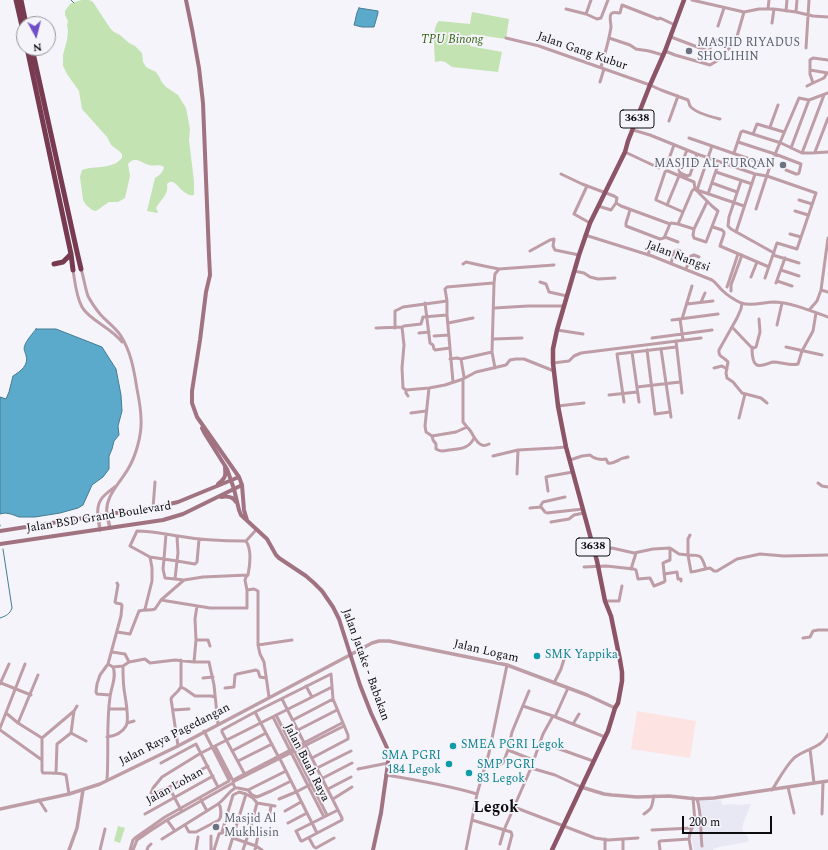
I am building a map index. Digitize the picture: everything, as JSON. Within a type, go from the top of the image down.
[{"type":"highway","points":[[16,0],[20,16]]},
{"type":"highway","points":[[21,0],[24,16]]},
{"type":"highway","points":[[29,56],[74,270]]},
{"type":"highway","points":[[34,56],[81,269]]},
{"type":"highway","points":[[54,264],[63,262],[71,254]]},
{"type":"main road","points":[[186,0],[199,68],[203,104],[210,275],[206,292],[192,391],[192,403],[194,411],[205,434],[225,465],[232,480],[238,506]]},
{"type":"main road","name":"3638","points":[[552,850],[605,737],[619,699],[622,681],[620,660],[611,616],[605,601],[598,566],[566,447],[558,406],[553,363],[553,349],[574,271],[590,223],[620,164],[684,0]]},
{"type":"main road","points":[[199,421],[239,477],[242,485],[244,510],[247,520]]},
{"type":"main road","points":[[215,487],[226,476],[225,465]]},
{"type":"main road","name":"Jalan BSD Grand Boulevard","points":[[0,531],[153,508],[178,502],[239,477]]},
{"type":"main road","name":"Jalan BSD Grand Boulevard","points":[[0,544],[163,520],[183,514],[242,485]]},
{"type":"main road","points":[[217,497],[226,496],[231,498],[238,506]]},
{"type":"main road","name":"Jalan Jatake - Babakan","points":[[238,506],[241,515],[267,539],[276,555],[306,576],[322,591],[339,619],[360,685],[388,750],[388,763],[374,850]]},
{"type":"street","points":[[586,14],[591,0]]},
{"type":"street","points":[[566,9],[586,14],[597,19],[601,18],[608,0]]},
{"type":"street","points":[[692,0],[744,12],[759,9],[774,9],[828,17]]},
{"type":"street","points":[[768,9],[769,0]]},
{"type":"street","points":[[786,11],[787,0]]},
{"type":"street","points":[[796,12],[797,0]]},
{"type":"street","points":[[806,48],[809,0]]},
{"type":"street","points":[[600,82],[611,26],[610,16],[613,12],[620,13],[622,6],[658,19],[660,18],[675,25]]},
{"type":"street","points":[[718,26],[724,8]]},
{"type":"street","points":[[772,23],[774,9]]},
{"type":"street","points":[[609,38],[630,45],[636,49],[675,55],[710,65],[717,62],[736,40],[744,12]]},
{"type":"street","points":[[670,37],[708,51],[715,40],[732,46]]},
{"type":"street","name":"Jalan Gang Kubur","points":[[506,38],[534,45],[650,85],[689,100],[689,105],[695,110],[720,119]]},
{"type":"street","points":[[813,83],[810,70],[811,59],[816,58],[828,60]]},
{"type":"street","points":[[807,86],[824,78],[827,73],[810,70]]},
{"type":"street","points":[[756,209],[770,166],[781,143],[798,98],[809,100],[828,93]]},
{"type":"street","points":[[802,153],[824,95]]},
{"type":"street","points":[[669,121],[678,96]]},
{"type":"street","points":[[791,148],[809,100]]},
{"type":"street","points":[[770,128],[778,105]]},
{"type":"street","points":[[812,153],[828,118]]},
{"type":"street","points":[[622,119],[635,124]]},
{"type":"street","points":[[752,134],[756,124],[784,132]]},
{"type":"street","points":[[633,130],[650,135],[719,162],[755,174],[767,176],[816,193],[797,250],[777,243],[765,278]]},
{"type":"street","points":[[734,153],[742,131],[781,143],[802,153],[828,152]]},
{"type":"street","points":[[689,138],[770,166]]},
{"type":"street","points":[[738,142],[801,164],[798,174],[786,170]]},
{"type":"street","points":[[666,167],[674,145]]},
{"type":"street","points":[[678,224],[692,191],[696,189],[712,146]]},
{"type":"street","points":[[687,150],[679,170],[680,173],[687,176],[690,175],[696,154]]},
{"type":"street","points":[[625,152],[659,168]]},
{"type":"street","points":[[708,194],[719,162]]},
{"type":"street","points":[[683,212],[657,202],[656,199],[666,171],[694,182],[696,189],[707,202],[718,211],[706,242],[694,237],[693,235],[694,229],[707,202]]},
{"type":"street","points":[[716,172],[752,184]]},
{"type":"street","points":[[561,174],[587,186],[616,196],[617,198],[616,203],[611,210],[598,206]]},
{"type":"street","points":[[736,232],[755,174]]},
{"type":"street","points":[[667,205],[679,176]]},
{"type":"street","points":[[741,181],[729,218],[728,226],[730,229],[774,254],[799,263]]},
{"type":"street","points":[[712,183],[737,192]]},
{"type":"street","points":[[587,186],[572,213],[590,223]]},
{"type":"street","points":[[696,189],[744,206]]},
{"type":"street","points":[[799,200],[812,204]]},
{"type":"street","points":[[616,203],[630,210],[670,224],[678,224],[694,229]]},
{"type":"street","points":[[630,210],[625,224],[627,226],[660,239],[665,237],[678,242]]},
{"type":"street","points":[[795,211],[808,215]]},
{"type":"street","points":[[665,237],[670,224]]},
{"type":"street","points":[[799,225],[804,227]]},
{"type":"street","points":[[713,227],[724,232],[720,246],[769,266]]},
{"type":"street","points":[[790,234],[801,237]]},
{"type":"street","name":"Jalan Nangsi","points":[[586,236],[671,263],[712,280],[717,283],[723,292],[742,303],[750,305],[768,302],[782,303],[810,309],[828,317]]},
{"type":"street","points":[[810,309],[817,302],[821,290],[828,238]]},
{"type":"street","points":[[530,251],[554,239],[553,246],[555,250],[579,255]]},
{"type":"street","points":[[648,255],[652,242]]},
{"type":"street","points":[[671,263],[675,251],[680,251]]},
{"type":"street","points":[[727,287],[740,254]]},
{"type":"street","points":[[731,291],[730,285],[740,254]]},
{"type":"street","points":[[686,269],[691,256],[699,257]]},
{"type":"street","points":[[785,258],[776,282],[792,286]]},
{"type":"street","points":[[463,264],[466,262],[499,269],[554,265]]},
{"type":"street","points":[[751,277],[758,262]]},
{"type":"street","points":[[81,269],[88,296],[101,314],[120,335],[126,345],[130,356],[142,420],[136,450],[129,468],[111,495],[107,505],[107,515],[110,528]]},
{"type":"street","points":[[496,368],[492,352],[494,283],[499,269]]},
{"type":"street","points":[[74,270],[78,299],[83,309],[118,337],[130,356]]},
{"type":"street","points":[[781,270],[798,276]]},
{"type":"street","points":[[574,271],[584,273],[598,279],[615,278]]},
{"type":"street","points":[[540,282],[546,284],[549,292],[567,296]]},
{"type":"street","points":[[453,382],[445,289],[446,287],[467,284],[494,283]]},
{"type":"street","points":[[683,340],[681,319],[692,286]]},
{"type":"street","points":[[821,290],[828,292]]},
{"type":"street","points":[[701,302],[705,293]]},
{"type":"street","points":[[395,328],[395,311],[403,307],[447,301]]},
{"type":"street","points":[[687,304],[714,301]]},
{"type":"street","points":[[425,303],[430,344],[437,350],[450,348]]},
{"type":"street","points":[[742,303],[740,312],[719,352],[720,355],[728,362],[726,377],[733,382],[742,393],[761,398],[767,403]]},
{"type":"street","points":[[777,325],[782,303]]},
{"type":"street","points":[[494,308],[564,306]]},
{"type":"street","points":[[732,327],[752,348],[754,362],[757,365],[760,366],[775,362],[797,365],[812,331],[816,312]]},
{"type":"street","points":[[672,320],[718,314]]},
{"type":"street","points":[[376,328],[395,328],[421,324],[423,317],[447,315]]},
{"type":"street","points":[[448,323],[473,318]]},
{"type":"street","points":[[752,348],[756,347],[758,341],[760,332],[759,319]]},
{"type":"street","points":[[402,327],[404,345],[402,368],[403,388],[406,390],[408,396]]},
{"type":"street","points":[[557,330],[583,334]]},
{"type":"street","points":[[652,338],[712,330]]},
{"type":"street","points":[[419,333],[429,332]]},
{"type":"street","points":[[434,336],[449,335]]},
{"type":"street","points":[[493,339],[522,338]]},
{"type":"street","points":[[553,363],[569,361],[574,356],[581,353],[701,338]]},
{"type":"street","points":[[676,341],[682,393]]},
{"type":"street","points":[[624,402],[617,354],[676,347]]},
{"type":"street","points":[[786,347],[822,355]]},
{"type":"street","points":[[661,349],[670,417]]},
{"type":"street","points":[[647,350],[655,414],[670,412]]},
{"type":"street","points":[[450,360],[492,352]]},
{"type":"street","points":[[632,352],[639,402]]},
{"type":"street","points":[[406,390],[429,388],[453,382],[476,372],[496,368],[507,364],[510,360],[521,358],[554,371]]},
{"type":"street","points":[[461,359],[464,378],[463,422],[472,432],[474,438],[482,446],[489,444]]},
{"type":"street","points":[[714,368],[722,366],[726,369]]},
{"type":"street","points":[[637,386],[680,382]]},
{"type":"street","points":[[429,388],[425,429],[426,432],[432,436],[436,444],[436,449],[441,451],[463,448],[471,443],[474,438]]},
{"type":"street","points":[[609,396],[637,392]]},
{"type":"street","points":[[739,418],[745,394]]},
{"type":"street","points":[[558,406],[584,404]]},
{"type":"street","points":[[411,413],[426,411]]},
{"type":"street","points":[[432,436],[456,432],[467,428]]},
{"type":"street","points":[[493,456],[518,450],[566,447]]},
{"type":"street","points":[[517,474],[518,450]]},
{"type":"street","points":[[570,460],[590,455],[596,458],[607,459],[608,463],[611,464],[628,457]]},
{"type":"street","points":[[548,491],[547,477],[573,472]]},
{"type":"street","points":[[153,508],[156,482]]},
{"type":"street","points":[[100,530],[97,509],[99,502],[105,494],[119,483]]},
{"type":"street","points":[[818,483],[822,486],[828,487]]},
{"type":"street","points":[[541,507],[543,502],[565,497]]},
{"type":"street","points":[[541,507],[544,512],[547,513],[583,511]]},
{"type":"street","points":[[530,508],[541,507]]},
{"type":"street","points":[[551,522],[569,519],[583,511]]},
{"type":"street","points":[[246,541],[256,530]]},
{"type":"street","points":[[199,539],[196,563],[150,557],[130,546],[137,531],[149,531],[199,539],[246,541]]},
{"type":"street","points":[[166,534],[163,569],[164,577],[166,578],[184,580],[203,577],[248,575]]},
{"type":"street","points":[[690,535],[688,538],[688,555],[691,572],[711,568],[716,572],[737,559],[760,554],[784,556],[828,555]]},
{"type":"street","points":[[175,579],[178,553],[177,536]]},
{"type":"street","points":[[161,600],[217,608],[247,608],[247,590],[245,580],[248,575],[249,546],[246,541]]},
{"type":"street","points":[[594,551],[612,548],[636,553],[652,549],[670,548],[677,553],[700,556],[706,569]]},
{"type":"street","points":[[584,567],[606,566],[636,570],[638,579],[650,578],[654,586],[665,582],[664,564],[670,560],[670,548]]},
{"type":"street","points":[[631,569],[636,553]]},
{"type":"street","points":[[145,610],[152,581],[150,557]]},
{"type":"street","points":[[664,574],[677,572],[678,579],[681,579],[681,581]]},
{"type":"street","points":[[117,632],[130,634],[139,611],[154,610],[161,600],[184,580]]},
{"type":"street","points":[[110,695],[97,694],[96,692],[100,675],[108,664],[117,632],[122,604],[115,602],[118,585],[117,583]]},
{"type":"street","points":[[605,601],[619,601],[622,586]]},
{"type":"street","points":[[247,590],[254,589],[258,591],[258,645],[264,662],[268,697]]},
{"type":"street","points":[[194,662],[196,640],[194,619],[197,606]]},
{"type":"street","points":[[803,638],[810,637],[813,631],[816,630],[828,630]]},
{"type":"street","points":[[196,640],[208,640],[210,646]]},
{"type":"street","points":[[258,645],[292,640]]},
{"type":"street","name":"Jalan Logam","points":[[350,655],[372,643],[389,641],[507,665],[587,695],[615,708]]},
{"type":"street","points":[[112,652],[124,654],[129,662]]},
{"type":"street","points":[[554,683],[563,664],[565,656],[562,653]]},
{"type":"street","name":"Jalan Raya Pagedangan","points":[[0,809],[69,794],[100,784],[178,746],[268,697],[350,655]]},
{"type":"street","points":[[108,664],[113,667],[123,666],[129,662],[145,660],[150,663],[181,660],[209,662],[213,677],[218,724]]},
{"type":"street","points":[[178,746],[172,710],[172,697],[181,687],[181,660]]},
{"type":"street","points":[[8,664],[0,683],[31,695]]},
{"type":"street","points":[[26,664],[0,729],[42,760]]},
{"type":"street","points":[[466,850],[477,794],[486,761],[507,665]]},
{"type":"street","points":[[107,737],[116,735],[125,728],[127,723],[123,666]]},
{"type":"street","points":[[107,780],[107,737],[110,695],[114,673],[113,667]]},
{"type":"street","points":[[225,688],[234,687],[234,678],[237,674],[256,670],[258,671],[260,677],[266,678]]},
{"type":"street","points":[[244,773],[222,732],[223,730],[330,674],[332,675],[333,699],[348,735],[348,739],[312,758]]},
{"type":"street","points":[[18,723],[31,695],[38,675]]},
{"type":"street","points":[[203,678],[213,677]]},
{"type":"street","points":[[306,686],[312,697]]},
{"type":"street","points":[[181,687],[195,696],[215,697]]},
{"type":"street","points":[[208,766],[169,787],[154,794],[152,793],[152,790],[162,777],[201,753],[332,687]]},
{"type":"street","points":[[500,844],[504,830],[531,768],[543,734],[554,717],[568,688]]},
{"type":"street","points":[[486,761],[499,765],[503,763],[512,732],[529,691]]},
{"type":"street","points":[[282,699],[288,709],[342,818],[342,820],[302,842],[296,832],[338,810]]},
{"type":"street","points":[[293,720],[333,699]]},
{"type":"street","points":[[69,794],[66,775],[64,773],[43,772],[42,738],[74,711],[77,706]]},
{"type":"street","points":[[524,706],[605,737]]},
{"type":"street","points":[[109,709],[127,709]]},
{"type":"street","points":[[172,710],[190,709]]},
{"type":"street","points":[[298,730],[337,710]]},
{"type":"street","points":[[56,773],[57,744],[71,733],[74,711]]},
{"type":"street","points":[[255,712],[317,833]]},
{"type":"street","points":[[6,713],[18,723],[42,738]]},
{"type":"street","points":[[573,724],[579,714]]},
{"type":"street","name":"Jalan Buah Raya","points":[[276,715],[325,816]]},
{"type":"street","name":"Jalan Buah Raya","points":[[272,717],[292,750]]},
{"type":"street","points":[[127,723],[134,721]]},
{"type":"street","points":[[133,850],[138,839],[218,787],[343,724]]},
{"type":"street","points":[[204,731],[214,746],[235,788]]},
{"type":"street","points":[[71,733],[86,741]]},
{"type":"street","points":[[232,750],[266,733]]},
{"type":"street","points":[[772,790],[786,767],[794,758],[823,742],[828,734]]},
{"type":"street","points":[[540,742],[593,761]]},
{"type":"street","points":[[161,763],[196,744],[218,787]]},
{"type":"street","points":[[238,761],[272,744]]},
{"type":"street","points":[[810,749],[814,783]]},
{"type":"street","points":[[508,750],[533,760]]},
{"type":"street","points":[[317,768],[351,751]]},
{"type":"street","points":[[130,850],[135,838],[165,817],[201,800],[244,773],[279,757]]},
{"type":"street","points":[[358,769],[388,763]]},
{"type":"street","points":[[279,799],[352,764]]},
{"type":"street","points":[[531,768],[555,775],[581,786],[612,796],[714,798],[828,781]]},
{"type":"street","points":[[162,839],[223,801],[227,794],[235,788],[248,790],[286,771]]},
{"type":"street","points":[[386,775],[424,781],[477,794]]},
{"type":"street","name":"Jalan Lohan","points":[[145,814],[213,776]]},
{"type":"street","points":[[328,789],[350,777]]},
{"type":"street","points":[[248,790],[252,795],[257,797],[291,781]]},
{"type":"street","points":[[822,814],[823,782]]},
{"type":"street","points":[[169,787],[181,810]]},
{"type":"street","points":[[332,799],[352,787]]},
{"type":"street","points":[[788,787],[794,813]]},
{"type":"street","points":[[69,850],[77,828],[83,790]]},
{"type":"street","points":[[214,850],[219,834],[222,832],[233,795],[239,792],[253,798],[257,803],[275,806]]},
{"type":"street","points":[[229,850],[246,794]]},
{"type":"street","points":[[644,814],[653,806],[654,796]]},
{"type":"street","points":[[691,850],[689,839],[695,822],[695,798]]},
{"type":"street","points":[[695,798],[700,809],[702,846]]},
{"type":"street","points":[[39,800],[46,810]]},
{"type":"street","points":[[201,800],[207,811]]},
{"type":"street","points":[[285,811],[302,802]]},
{"type":"street","points":[[243,850],[257,803]]},
{"type":"street","points":[[185,825],[189,832],[196,832],[219,820],[221,814],[220,806],[218,804]]},
{"type":"street","points":[[269,819],[270,806]]},
{"type":"street","points":[[514,808],[563,825],[589,836],[605,839],[638,838]]},
{"type":"street","points":[[288,822],[307,813]]},
{"type":"street","points":[[167,820],[175,831]]},
{"type":"street","points":[[472,820],[511,832],[512,835],[508,850]]},
{"type":"street","points":[[652,830],[692,828]]},
{"type":"street","points":[[100,850],[105,829]]},
{"type":"street","points":[[256,848],[259,830]]},
{"type":"street","points":[[222,832],[262,850]]},
{"type":"street","points":[[211,836],[211,850]]},
{"type":"street","points":[[196,850],[198,837]]},
{"type":"street","points":[[309,838],[316,848],[334,838]]},
{"type":"street","points":[[605,839],[605,850]]},
{"type":"street","points":[[623,839],[623,850]]},
{"type":"street","points":[[660,850],[660,841],[689,839]]},
{"type":"street","points":[[147,850],[151,844]]},
{"type":"shaded area","points":[[637,711],[696,721],[690,758],[631,749]]},
{"type":"shaded area","points":[[721,800],[722,805],[751,804],[742,830],[748,837],[749,841],[719,847],[713,850],[694,850],[691,834],[700,821],[696,801]]},
{"type":"green space","points":[[82,0],[89,0],[93,2],[110,28],[135,46],[142,53],[143,62],[146,67],[156,72],[166,87],[178,95],[186,108],[190,129],[189,140],[194,195],[185,193],[176,184],[170,182],[167,184],[167,191],[156,208],[157,213],[147,211],[155,178],[161,173],[164,167],[160,165],[146,164],[138,160],[133,160],[128,164],[130,176],[125,198],[118,202],[109,202],[96,211],[92,210],[86,205],[83,200],[80,177],[82,170],[114,164],[122,158],[122,154],[111,145],[107,137],[82,109],[79,91],[63,66],[63,55],[68,31],[68,21],[65,11],[70,4]]},
{"type":"green space","name":"TPU Binong","points":[[472,12],[509,19],[506,39],[471,34],[470,46],[502,52],[498,72],[452,67],[445,62],[435,62],[434,34],[439,21],[470,24]]},
{"type":"green space","points":[[118,826],[125,828],[120,843],[114,841]]},
{"type":"water","points":[[359,8],[378,11],[374,27],[354,25]]},
{"type":"water","points":[[36,329],[56,329],[102,347],[116,369],[121,395],[122,411],[118,426],[119,435],[114,441],[109,456],[109,469],[103,477],[92,485],[83,505],[60,513],[35,517],[19,517],[5,513],[0,514],[0,397],[6,399],[13,376],[25,365],[27,359],[24,346]]},
{"type":"waterway","points":[[71,0],[74,3]]},
{"type":"waterway","points":[[0,618],[8,614],[12,608],[3,549]]},
{"type":"place","name":"MASJID RIYADUS SHOLIHIN","points":[[689,51]]},
{"type":"place","name":"MASJID AL FURQAN","points":[[783,165]]},
{"type":"place","name":"SMK Yappika","points":[[537,656]]},
{"type":"place","name":"SMEA PGRI Legok","points":[[453,746]]},
{"type":"place","name":"SMA PGRI 184 Legok","points":[[449,764]]},
{"type":"place","name":"SMP PGRI 83 Legok","points":[[469,773]]},
{"type":"place","name":"Masjid Al Mukhlisin","points":[[216,827]]},
{"type":"district","name":"Legok","points":[[496,809]]}]
